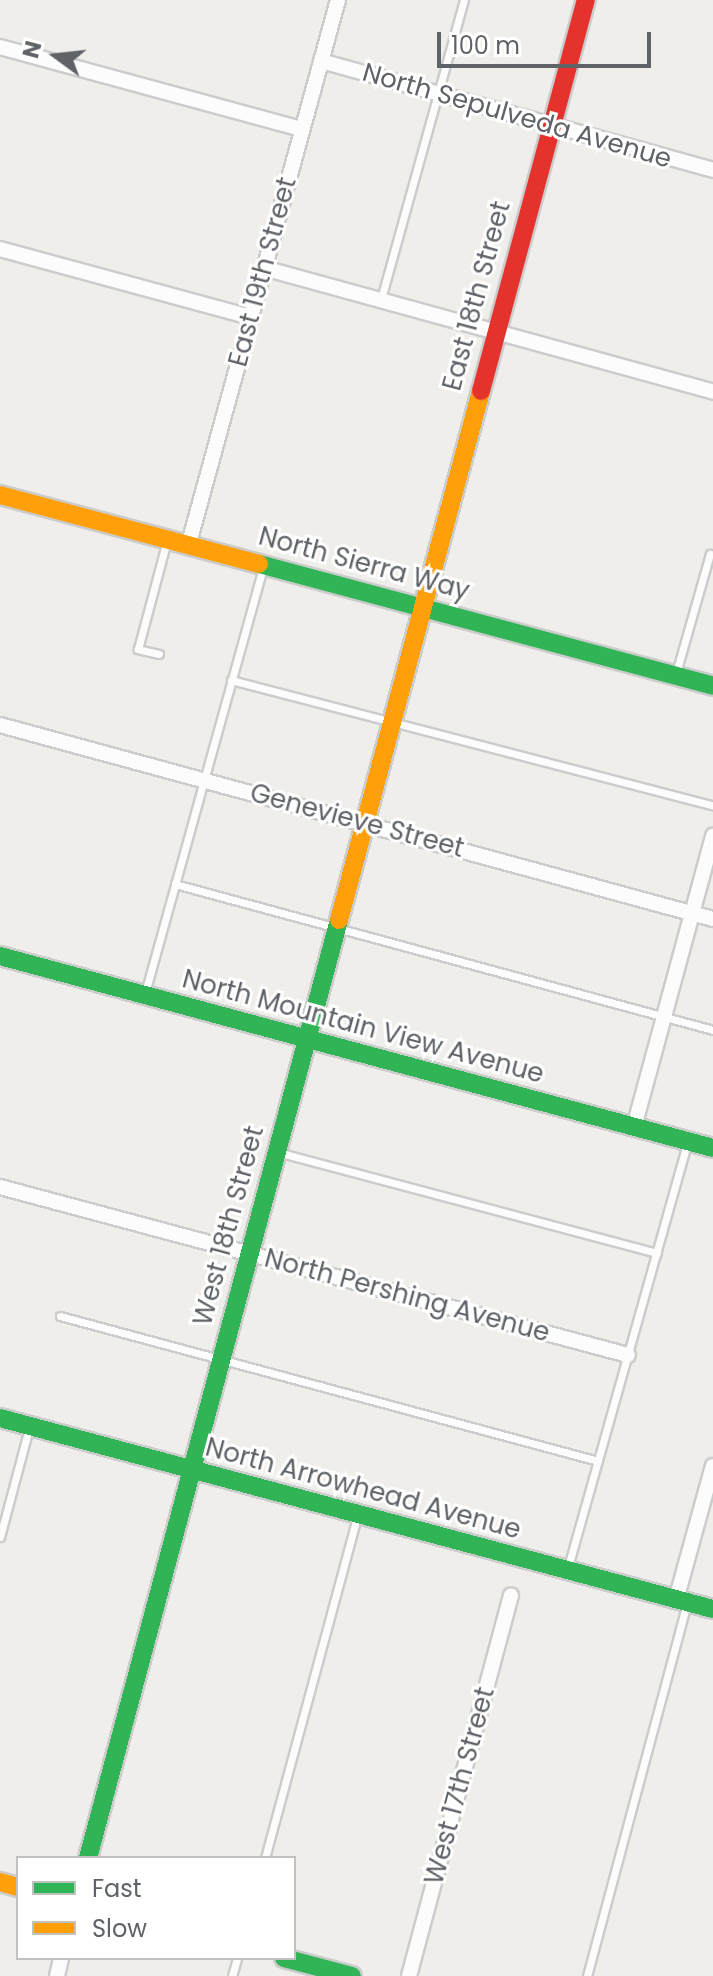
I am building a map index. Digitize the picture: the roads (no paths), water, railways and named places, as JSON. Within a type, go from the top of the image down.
[{"type":"street","name":"East 19th Street","points":[[189,543],[338,0]]},
{"type":"street","name":"East 18th Street","points":[[419,607],[586,0]]},
{"type":"street","points":[[0,47],[302,129]]},
{"type":"street","name":"North Sepulveda Avenue","points":[[321,61],[713,170]]},
{"type":"street","points":[[0,249],[251,317]]},
{"type":"street","points":[[264,268],[713,392]]},
{"type":"street","name":"North Sierra Way","points":[[0,495],[189,543],[713,686]]},
{"type":"street","name":"West 18th Street","points":[[89,1856],[419,607]]},
{"type":"street","name":"Genevieve Street","points":[[0,725],[713,919]]},
{"type":"street","points":[[634,1127],[713,836]]},
{"type":"street","name":"North Mountain View Avenue","points":[[0,956],[713,1148]]},
{"type":"street","name":"North Pershing Avenue","points":[[0,1187],[628,1355]]},
{"type":"street","name":"North Arrowhead Avenue","points":[[0,1418],[713,1609]]},
{"type":"street","points":[[682,1601],[708,1504],[713,1466]]},
{"type":"street","name":"West 17th Street","points":[[409,1976],[511,1595]]},
{"type":"street","points":[[292,1960],[352,1976]]},
{"type":"lane","points":[[380,301],[464,0]]},
{"type":"lane","points":[[159,654],[138,649],[167,538]]},
{"type":"lane","points":[[676,675],[710,554]]},
{"type":"lane","points":[[145,995],[264,564]]},
{"type":"lane","points":[[231,680],[713,806]]},
{"type":"lane","points":[[175,884],[713,1030]]},
{"type":"lane","points":[[567,1570],[687,1141]]},
{"type":"lane","points":[[275,1151],[657,1253]]},
{"type":"lane","points":[[60,1316],[598,1461]]},
{"type":"lane","points":[[0,1537],[30,1426]]},
{"type":"lane","points":[[266,1856],[358,1515]]},
{"type":"lane","points":[[587,1976],[682,1601]]}]
